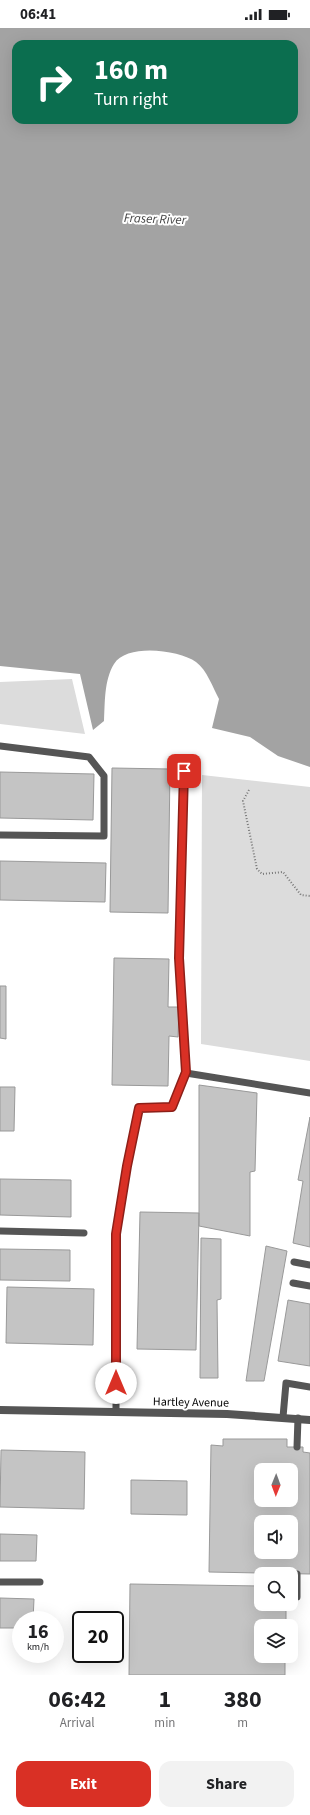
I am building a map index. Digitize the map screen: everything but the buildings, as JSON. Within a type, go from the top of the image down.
[{"type":"street","name":"Hartley Avenue","points":[[0,1410],[227,1414],[310,1420]]},
{"type":"lane","points":[[0,746],[89,757],[104,776],[104,836],[0,834]]},
{"type":"lane","points":[[116,1412],[116,1234],[127,1166],[139,1108],[172,1107],[186,1072],[179,958],[184,771]]},
{"type":"lane","points":[[186,1072],[310,1093]]},
{"type":"lane","points":[[0,1231],[84,1233]]},
{"type":"lane","points":[[294,1262],[310,1265]]},
{"type":"lane","points":[[293,1283],[310,1286]]},
{"type":"lane","points":[[283,1417],[286,1383],[310,1387]]},
{"type":"lane","points":[[297,1447],[298,1418]]},
{"type":"lane","points":[[0,1582],[40,1582]]},
{"type":"path","points":[[249,790],[243,801],[257,870],[262,874],[283,872],[301,895],[310,896]]},
{"type":"shaded area","points":[[72,679],[85,734],[0,724],[0,682]]},
{"type":"shaded area","points":[[202,775],[310,787],[310,1061],[201,1044]]},
{"type":"water","name":"Fraser River","points":[[0,28],[310,28],[310,767],[278,756],[250,737],[212,728],[219,699],[207,674],[200,665],[188,658],[178,654],[154,651],[130,653],[121,657],[114,664],[108,677],[104,721],[93,730],[80,674],[0,666]]},
{"type":"route","points":[[116,1383],[116,1234],[127,1166],[139,1108],[172,1107],[186,1072],[179,958],[184,771]]}]
